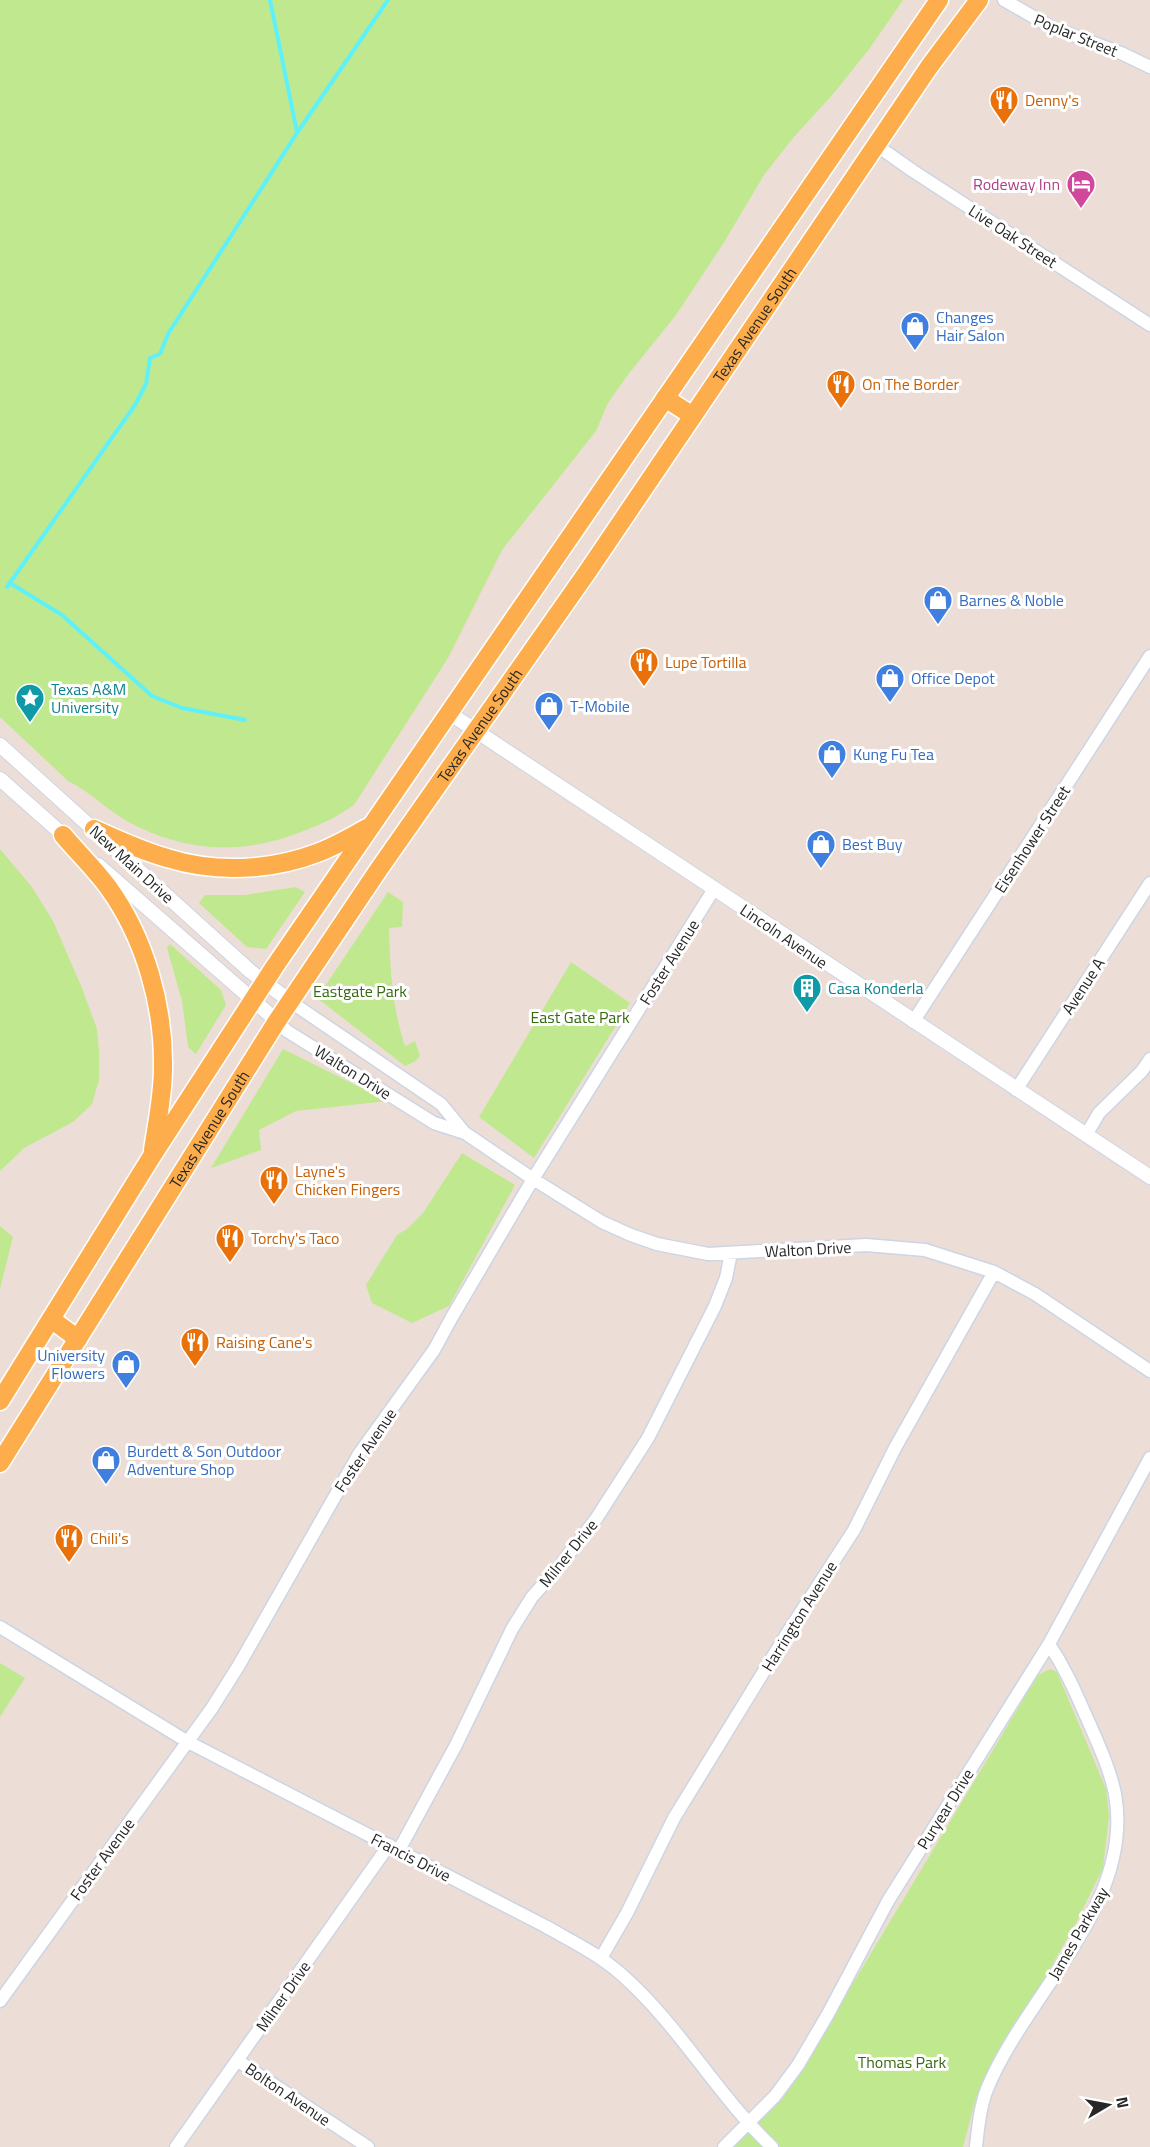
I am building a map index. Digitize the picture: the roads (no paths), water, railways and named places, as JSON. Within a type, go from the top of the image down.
[{"type":"main road","name":"Texas Avenue South","points":[[0,1401],[152,1156],[264,982],[939,0]]},
{"type":"main road","name":"Texas Avenue South","points":[[0,1463],[277,1021],[379,869],[693,416],[876,145],[979,0]]},
{"type":"main road","points":[[665,398],[693,416]]},
{"type":"main road","points":[[94,829],[167,859],[212,867],[238,867],[269,865],[316,854],[371,826]]},
{"type":"main road","points":[[63,835],[104,882],[119,905],[142,953],[155,994],[164,1068],[152,1156]]},
{"type":"main road","points":[[51,1319],[78,1339]]},
{"type":"street","name":"Poplar Street","points":[[1004,0],[1046,25],[1121,53],[1150,68]]},
{"type":"street","name":"Live Oak Street","points":[[876,145],[1150,325]]},
{"type":"street","name":"Eisenhower Street","points":[[914,1022],[1150,656]]},
{"type":"street","name":"Lincoln Avenue","points":[[448,713],[1150,1177]]},
{"type":"street","name":"New Main Drive","points":[[0,745],[264,982],[291,1002]]},
{"type":"street","name":"New Main Drive","points":[[0,779],[277,1021]]},
{"type":"street","name":"Avenue A","points":[[1016,1090],[1150,883]]},
{"type":"street","name":"Foster Avenue","points":[[0,2001],[188,1742],[239,1665],[359,1454],[434,1350],[533,1179],[714,889]]},
{"type":"street","name":"Walton Drive","points":[[291,1002],[441,1104],[465,1133]]},
{"type":"street","name":"Walton Drive","points":[[277,1021],[287,1031],[434,1123],[465,1133],[602,1222],[631,1235],[657,1244],[708,1254],[866,1245],[925,1250],[994,1272],[1035,1294],[1150,1371]]},
{"type":"street","points":[[1086,1135],[1099,1113],[1142,1071],[1150,1059]]},
{"type":"street","name":"Milner Drive","points":[[176,2147],[394,1848],[456,1745],[512,1629],[532,1597],[596,1519],[648,1438],[715,1306],[726,1278],[731,1253]]},
{"type":"street","name":"Harrington Avenue","points":[[601,1958],[627,1913],[674,1818],[788,1632],[854,1530],[895,1448],[994,1272]]},
{"type":"street","name":"Puryear Drive","points":[[724,2147],[775,2096],[798,2065],[888,1901],[1049,1644],[1150,1458]]},
{"type":"street","name":"Francis Drive","points":[[0,1627],[188,1742],[545,1926],[601,1958],[647,2000],[772,2147]]},
{"type":"street","name":"James Parkway","points":[[975,2147],[981,2114],[991,2081],[1005,2052],[1091,1916],[1107,1883],[1114,1856],[1115,1795],[1106,1761],[1065,1668],[1049,1644]]},
{"type":"street","name":"Bolton Avenue","points":[[238,2061],[368,2147]]},
{"type":"waterway","points":[[270,0],[297,132]]},
{"type":"waterway","points":[[7,587],[135,405],[146,384],[150,358],[160,354],[168,334],[297,133],[388,0]]},
{"type":"waterway","points":[[10,583],[62,615],[152,696],[182,708],[245,720]]},
{"type":"place","name":"Denny's","points":[[1004,126]]},
{"type":"place","name":"Rodeway Inn","points":[[1081,210]]},
{"type":"place","name":"Changes Hair Salon","points":[[915,352]]},
{"type":"place","name":"On The Border","points":[[841,410]]},
{"type":"place","name":"Barnes & Noble","points":[[938,626]]},
{"type":"place","name":"Lupe Tortilla","points":[[644,688]]},
{"type":"place","name":"Office Depot","points":[[890,704]]},
{"type":"place","name":"Texas A&M University","points":[[30,724]]},
{"type":"place","name":"T-Mobile","points":[[549,732]]},
{"type":"place","name":"Kung Fu Tea","points":[[832,780]]},
{"type":"place","name":"Best Buy","points":[[821,870]]},
{"type":"place","name":"Casa Konderla","points":[[807,1014]]},
{"type":"place","name":"Layne's Chicken Fingers","points":[[274,1206]]},
{"type":"place","name":"Torchy's Taco","points":[[230,1264]]},
{"type":"place","name":"Raising Cane's","points":[[195,1368]]},
{"type":"place","name":"University Flowers","points":[[126,1390]]},
{"type":"place","name":"Burdett & Son Outdoor Adventure Shop","points":[[106,1486]]},
{"type":"place","name":"Chili's","points":[[69,1564]]},
{"type":"park label","name":"Eastgate Park","points":[[360,991]]},
{"type":"park label","name":"East Gate Park","points":[[580,1017]]},
{"type":"park label","name":"Thomas Park","points":[[902,2062]]}]
